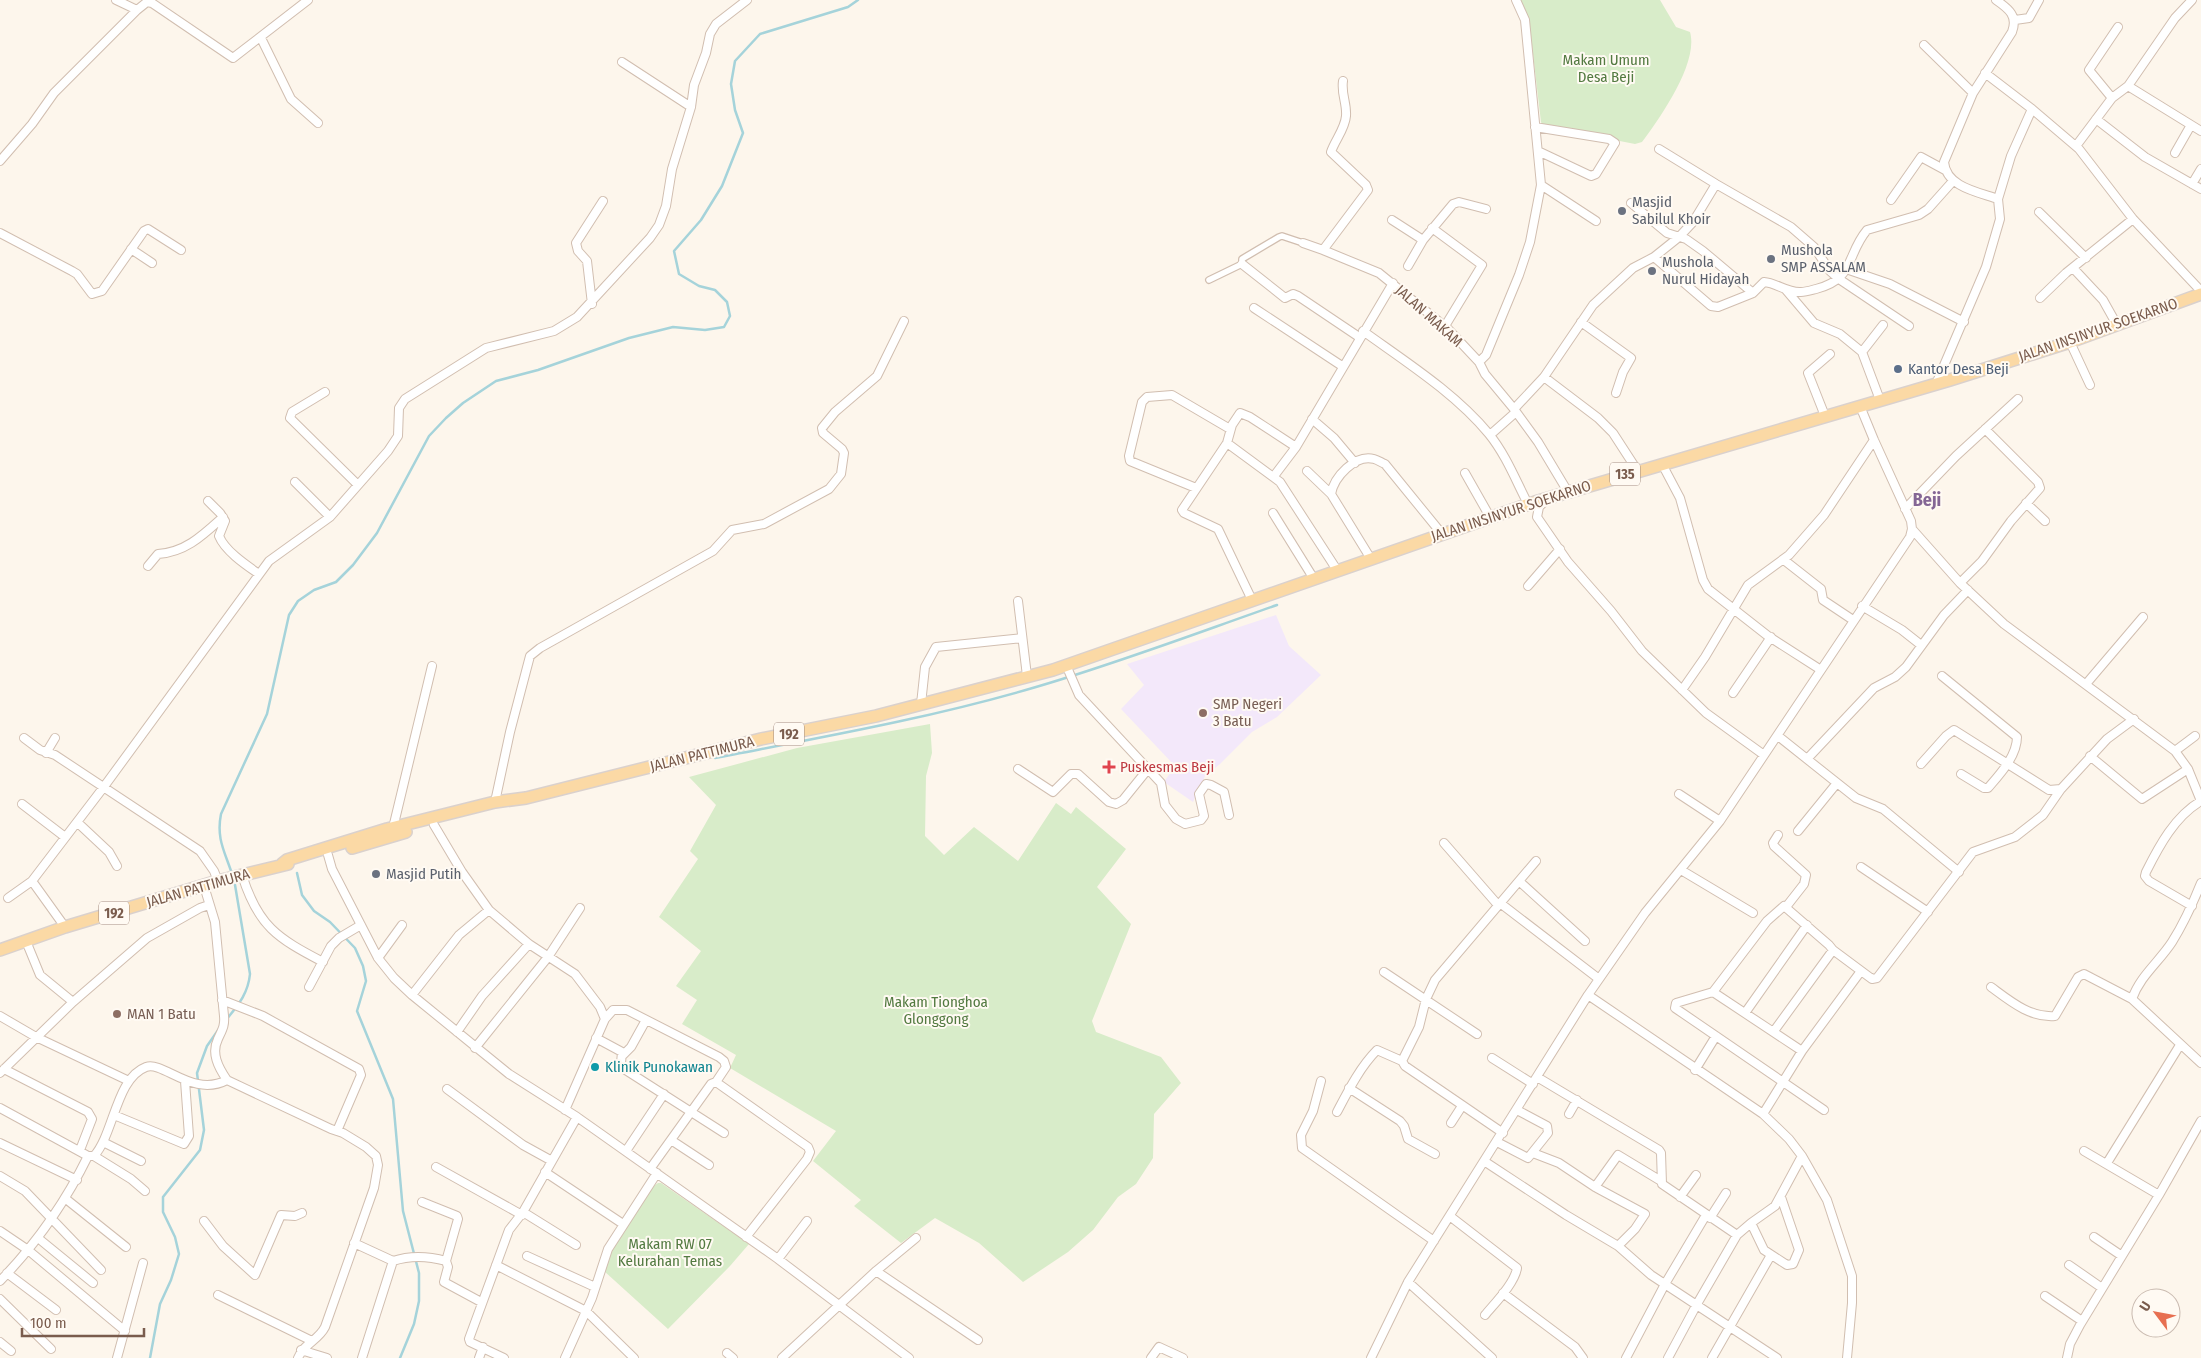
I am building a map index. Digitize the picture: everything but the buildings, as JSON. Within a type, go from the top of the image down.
[{"type":"main road","name":"JALAN INSINYUR SOEKARNO","points":[[1053,670],[1069,672],[1252,600],[1528,504],[1638,470],[1936,384],[2070,342],[2117,326],[2201,292]]},
{"type":"main road","name":"JALAN PATTIMURA","points":[[282,864],[287,860],[393,828],[494,802],[526,798],[761,739],[876,716],[1053,670]]},
{"type":"main road","name":"JALAN PATTIMURA","points":[[0,950],[65,927],[206,900],[231,877],[282,864],[330,862],[434,826],[519,803],[526,798]]},
{"type":"street","points":[[116,0],[137,10]]},
{"type":"street","points":[[0,161],[32,124],[54,93],[147,2],[152,3],[229,58],[233,58],[308,0]]},
{"type":"street","points":[[8,898],[32,881],[103,788],[259,574],[280,552],[330,517],[388,451],[398,436],[398,408],[405,399],[486,348],[554,330],[577,317],[592,304],[650,238],[659,225],[666,206],[672,168],[691,107],[694,84],[706,53],[710,34],[716,24],[747,0]]},
{"type":"street","points":[[1479,362],[1486,355],[1519,275],[1530,242],[1541,185],[1525,20],[1516,0]]},
{"type":"street","points":[[1945,170],[1945,157],[1973,93],[2012,32],[2015,20],[2011,12],[1996,0]]},
{"type":"street","points":[[2015,20],[2029,18],[2039,0]]},
{"type":"street","points":[[2076,146],[2112,98],[2128,86],[2175,18],[2192,0]]},
{"type":"street","points":[[2112,98],[2089,70],[2118,27]]},
{"type":"street","points":[[260,38],[291,99],[318,123]]},
{"type":"street","points":[[1924,45],[1973,93]]},
{"type":"street","points":[[622,62],[691,107]]},
{"type":"street","points":[[1985,73],[2076,146],[2133,219],[2201,292]]},
{"type":"street","points":[[1323,250],[1368,190],[1366,185],[1331,152],[1346,117],[1346,106],[1342,98],[1343,81]]},
{"type":"street","points":[[2128,86],[2201,131]]},
{"type":"street","points":[[1936,384],[1986,267],[2000,219],[1998,199],[2011,156],[2032,109]]},
{"type":"street","points":[[2096,119],[2145,157],[2201,189]]},
{"type":"street","points":[[2174,153],[2191,125]]},
{"type":"street","points":[[1535,127],[1609,139],[1615,143],[1596,174],[1591,176],[1538,150]]},
{"type":"street","points":[[1659,148],[1716,184],[1792,227],[1814,247],[1830,271],[1839,279],[1909,326]]},
{"type":"street","points":[[1891,200],[1921,157],[1945,170],[1953,182],[1998,199]]},
{"type":"street","points":[[2192,184],[2201,169]]},
{"type":"street","points":[[1654,257],[1711,306],[1718,308],[1753,293],[1764,282],[1786,290],[1801,292],[1830,285],[1839,279],[1846,269],[1867,230],[1919,215],[1928,210],[1953,182]]},
{"type":"street","points":[[1490,435],[1544,377],[1593,305],[1633,268],[1654,257],[1679,237],[1692,222],[1716,184]]},
{"type":"street","points":[[1541,185],[1596,221]]},
{"type":"street","points":[[592,304],[587,262],[578,251],[576,243],[602,201]]},
{"type":"street","points":[[1408,266],[1432,228],[1456,202],[1486,209]]},
{"type":"street","points":[[1631,203],[1667,233],[1679,237],[1703,251],[1753,293]]},
{"type":"street","points":[[2039,212],[2086,258]]},
{"type":"street","points":[[2040,298],[2133,219]]},
{"type":"street","points":[[1392,220],[1423,240]]},
{"type":"street","points":[[1432,228],[1482,265],[1445,326]]},
{"type":"street","points":[[0,233],[77,274],[92,294],[102,292],[139,236],[148,229],[181,250]]},
{"type":"street","points":[[1242,264],[1242,259],[1282,236],[1304,243]]},
{"type":"street","name":"JALAN MAKAM","points":[[1304,243],[1371,268],[1393,283],[1445,326],[1479,362],[1485,374],[1515,410],[1538,442],[1568,492]]},
{"type":"street","points":[[131,249],[152,264]]},
{"type":"street","points":[[1209,280],[1242,264]]},
{"type":"street","points":[[1242,264],[1285,298],[1293,294],[1298,296],[1361,334],[1449,396],[1490,435],[1528,504]]},
{"type":"street","points":[[2073,268],[2103,300],[2117,326]]},
{"type":"street","points":[[1846,269],[1890,284],[1964,322]]},
{"type":"street","points":[[1274,476],[1296,447],[1342,366],[1393,283]]},
{"type":"street","points":[[1786,290],[1814,322],[1840,334],[1862,352],[1880,400]]},
{"type":"street","points":[[1254,308],[1342,366]]},
{"type":"street","points":[[494,802],[530,656],[540,648],[713,551],[732,530],[764,524],[829,489],[841,474],[844,453],[842,449],[823,433],[822,428],[835,412],[877,376],[904,321]]},
{"type":"street","points":[[1581,322],[1631,358],[1623,372],[1616,393]]},
{"type":"street","points":[[1862,352],[1883,325]]},
{"type":"street","points":[[2070,342],[2090,385]]},
{"type":"street","points":[[1825,416],[1808,373],[1830,354]]},
{"type":"street","points":[[1544,377],[1598,418],[1613,433],[1638,470]]},
{"type":"street","points":[[325,392],[292,412],[290,418],[358,486]]},
{"type":"street","points":[[1196,488],[1130,461],[1129,456],[1142,402],[1147,397],[1172,395],[1230,430]]},
{"type":"street","points":[[1905,508],[1956,456],[2018,399]]},
{"type":"street","points":[[1371,1358],[1408,1282],[1588,995],[1640,920],[1720,821],[1778,736],[1862,606],[1899,556],[1912,529],[1911,521],[1860,406]]},
{"type":"street","points":[[1252,600],[1218,529],[1182,512],[1183,508],[1227,443],[1230,430],[1238,414],[1243,412],[1296,447]]},
{"type":"street","points":[[1312,419],[1329,433],[1356,463]]},
{"type":"street","points":[[1960,583],[1988,554],[2026,503],[2040,488],[2038,482],[1986,429]]},
{"type":"street","points":[[1682,690],[1705,657],[1750,583],[1784,560],[1824,515],[1874,440]]},
{"type":"street","points":[[1227,443],[1274,476],[1337,570]]},
{"type":"street","points":[[1331,494],[1333,485],[1339,476],[1356,463],[1373,459],[1385,464],[1442,534]]},
{"type":"street","points":[[1662,464],[1680,498],[1703,580],[1715,595],[1735,608],[1770,637],[1821,670]]},
{"type":"street","points":[[1306,471],[1331,494],[1371,558]]},
{"type":"street","points":[[1464,473],[1490,517]]},
{"type":"street","points":[[296,482],[330,517]]},
{"type":"street","points":[[1548,498],[1539,507],[1537,516],[1560,550],[1642,651],[1706,713],[1764,755]]},
{"type":"street","points":[[208,501],[225,521],[219,538],[241,561],[259,574]]},
{"type":"street","points":[[2026,503],[2045,521]]},
{"type":"street","points":[[1273,513],[1314,578]]},
{"type":"street","points":[[148,566],[158,554],[171,553],[183,549],[223,517]]},
{"type":"street","points":[[1912,529],[1960,583],[2004,624],[2175,751],[2188,769],[2201,801],[2192,806],[2161,842],[2145,876],[2149,881],[2192,906]]},
{"type":"street","points":[[1528,586],[1560,550]]},
{"type":"street","points":[[1784,560],[1821,589],[1824,601],[1853,620]]},
{"type":"street","points":[[1807,759],[1874,688],[1895,677],[1906,667],[1944,615],[1968,590]]},
{"type":"street","points":[[1018,601],[1027,676]]},
{"type":"street","points":[[1862,606],[1902,630],[1921,645]]},
{"type":"street","points":[[2086,684],[2143,616]]},
{"type":"street","points":[[1733,693],[1770,637]]},
{"type":"street","points":[[921,704],[923,676],[928,658],[936,648],[1022,638]]},
{"type":"street","points":[[393,828],[432,666]]},
{"type":"street","points":[[1069,672],[1074,686],[1086,704],[1161,783],[1164,802],[1179,822],[1188,824],[1201,820],[1204,816],[1199,794],[1206,784],[1224,792],[1229,815]]},
{"type":"street","points":[[1942,676],[2017,737],[2016,748],[2007,764],[1988,788],[1984,788],[1961,774]]},
{"type":"street","points":[[1786,906],[1833,950],[1872,979],[1877,978],[1974,852],[2008,841],[2043,815],[2061,789],[2090,756],[2107,739],[2134,719]]},
{"type":"street","points":[[1921,764],[1946,736],[1954,730],[2049,790],[2061,789]]},
{"type":"street","points":[[1778,736],[1856,798],[1883,809],[1959,872]]},
{"type":"street","points":[[2175,751],[2195,736]]},
{"type":"street","points":[[24,738],[35,748],[55,755],[202,853],[214,871],[231,877],[266,925],[292,946],[322,962]]},
{"type":"street","points":[[46,753],[55,738]]},
{"type":"street","points":[[2090,756],[2142,799],[2188,769]]},
{"type":"street","points":[[1018,769],[1053,792],[1071,774],[1078,774],[1109,802],[1116,804],[1123,800],[1148,769]]},
{"type":"street","points":[[1798,831],[1836,783]]},
{"type":"street","points":[[1678,794],[1720,821]]},
{"type":"street","points":[[22,804],[65,837]]},
{"type":"street","points":[[77,822],[109,852],[117,866]]},
{"type":"street","points":[[434,826],[462,872],[489,910],[528,944],[575,974],[600,1007],[605,1020]]},
{"type":"street","points":[[1778,835],[1773,843],[1774,846],[1806,875],[1804,884],[1786,906],[1782,906],[1767,921],[1713,992],[1679,1002],[1675,1005],[1675,1008],[1824,1110]]},
{"type":"street","points":[[1444,843],[1499,904],[1599,979]]},
{"type":"street","points":[[1402,1061],[1419,1027],[1426,999],[1435,980],[1536,861]]},
{"type":"street","points":[[330,862],[378,958],[394,978],[412,995],[509,1074],[577,1117],[746,1236],[909,1358]]},
{"type":"street","points":[[1861,867],[1928,912]]},
{"type":"street","points":[[1681,870],[1753,913]]},
{"type":"street","points":[[32,881],[65,927]]},
{"type":"street","points":[[1519,881],[1585,941]]},
{"type":"street","points":[[2132,999],[2135,990],[2150,968],[2171,943],[2192,906],[2201,883]]},
{"type":"street","points":[[80,1150],[92,1119],[88,1112],[2,1071],[73,1002],[147,938],[206,900],[215,922],[225,1020],[216,1042],[215,1054],[218,1066],[227,1080],[337,1131],[366,1147],[376,1156],[378,1165],[374,1188],[325,1327],[321,1334],[300,1354]]},
{"type":"street","points":[[476,1048],[548,957],[580,908]]},
{"type":"street","points":[[412,995],[459,935],[489,910]]},
{"type":"street","points":[[378,958],[402,925]]},
{"type":"street","points":[[1745,1013],[1807,925]]},
{"type":"street","points":[[309,987],[331,946],[341,936],[361,926]]},
{"type":"street","points":[[26,940],[40,975],[73,1002]]},
{"type":"street","points":[[457,1032],[482,996],[528,944]]},
{"type":"street","points":[[1774,1031],[1833,950]]},
{"type":"street","points":[[1763,1114],[1802,1051],[1861,971]]},
{"type":"street","points":[[1384,972],[1478,1034]]},
{"type":"street","points":[[1991,987],[2012,1002],[2036,1015],[2055,1016],[2078,977],[2084,974],[2132,999],[2201,1063]]},
{"type":"street","points":[[1713,992],[1802,1051]]},
{"type":"street","points":[[1588,995],[1695,1070],[1763,1114],[1789,1139],[1802,1156],[1827,1200],[1852,1276],[1848,1358]]},
{"type":"street","points":[[222,1000],[263,1016],[359,1069],[361,1075],[337,1131]]},
{"type":"street","points":[[565,1110],[596,1038],[605,1020],[613,1010],[621,1009],[646,1020],[724,1061],[726,1067],[716,1082],[711,1084],[671,1140],[608,1249],[586,1312],[565,1358]]},
{"type":"street","points":[[0,1016],[36,1037],[129,1081]]},
{"type":"street","points":[[646,1020],[631,1048],[623,1055],[621,1063],[624,1068],[724,1133]]},
{"type":"street","points":[[1695,1070],[1716,1036]]},
{"type":"street","points":[[596,1038],[620,1050],[623,1055]]},
{"type":"street","points":[[2107,1163],[2180,1045]]},
{"type":"street","points":[[1337,1112],[1349,1088],[1377,1050],[1402,1061],[1405,1066],[1503,1133]]},
{"type":"street","points":[[1492,1058],[1576,1100],[1660,1151],[1661,1180],[1664,1186],[1737,1235]]},
{"type":"street","points":[[0,1281],[8,1274],[53,1218],[91,1156],[103,1142],[129,1081],[144,1068],[150,1067],[185,1081],[208,1086],[217,1085],[227,1080]]},
{"type":"street","points":[[114,1115],[184,1144],[189,1136],[185,1081]]},
{"type":"street","points":[[1321,1081],[1313,1111],[1300,1135],[1302,1148],[1434,1241]]},
{"type":"street","points":[[716,1082],[810,1149],[807,1159],[746,1236]]},
{"type":"street","points":[[1349,1088],[1400,1121],[1408,1138],[1435,1154]]},
{"type":"street","points":[[447,1089],[522,1145],[552,1162]]},
{"type":"street","points":[[626,1151],[664,1094]]},
{"type":"street","points":[[1569,1114],[1576,1100]]},
{"type":"street","points":[[1451,1123],[1462,1106]]},
{"type":"street","points":[[0,1108],[91,1156],[131,1179],[145,1191]]},
{"type":"street","points":[[1497,1142],[1528,1158],[1548,1133],[1548,1128],[1517,1110]]},
{"type":"street","points":[[504,1358],[470,1342],[469,1339],[481,1302],[510,1230],[522,1214],[577,1117]]},
{"type":"street","points":[[2067,1358],[2070,1344],[2082,1321],[2159,1195],[2201,1121]]},
{"type":"street","points":[[671,1140],[709,1164]]},
{"type":"street","points":[[103,1142],[141,1161]]},
{"type":"street","points":[[0,1143],[76,1180]]},
{"type":"street","points":[[2084,1151],[2159,1195]]},
{"type":"street","points":[[1533,1153],[1558,1163],[1595,1187],[1645,1214],[1635,1229],[1618,1246]]},
{"type":"street","points":[[1595,1187],[1618,1155],[1661,1180]]},
{"type":"street","points":[[1668,1358],[1737,1235],[1751,1223],[1773,1209],[1802,1156]]},
{"type":"street","points":[[1484,1162],[1618,1246],[1651,1275],[1778,1358]]},
{"type":"street","points":[[436,1167],[576,1245]]},
{"type":"street","points":[[545,1172],[623,1224]]},
{"type":"street","points":[[1680,1197],[1696,1175]]},
{"type":"street","points":[[0,1176],[25,1191],[101,1270]]},
{"type":"street","points":[[1626,1358],[1665,1284],[1708,1217],[1726,1193]]},
{"type":"street","points":[[1751,1223],[1764,1250],[1790,1266],[1793,1264],[1799,1252],[1781,1197]]},
{"type":"street","points":[[66,1199],[126,1247]]},
{"type":"street","points":[[422,1202],[457,1216],[458,1219],[446,1261],[448,1267],[444,1279],[445,1284],[481,1302]]},
{"type":"street","points":[[204,1221],[223,1246],[255,1275],[281,1215],[295,1216],[302,1213]]},
{"type":"street","points":[[1450,1216],[1517,1268],[1503,1293],[1485,1315]]},
{"type":"street","points":[[778,1259],[807,1221]]},
{"type":"street","points":[[0,1232],[28,1250],[125,1331]]},
{"type":"street","points":[[38,1238],[93,1283]]},
{"type":"street","points":[[782,1358],[876,1270],[916,1238]]},
{"type":"street","points":[[2094,1238],[2122,1256]]},
{"type":"street","points":[[354,1242],[393,1261],[425,1256],[446,1261]]},
{"type":"street","points":[[527,1256],[595,1287]]},
{"type":"street","points":[[1712,1358],[1771,1256]]},
{"type":"street","points":[[362,1358],[393,1261]]},
{"type":"street","points":[[117,1358],[142,1263]]},
{"type":"street","points":[[496,1265],[586,1312],[634,1358]]},
{"type":"street","points":[[2069,1265],[2102,1288]]},
{"type":"street","points":[[876,1270],[978,1340]]},
{"type":"street","points":[[8,1274],[56,1310]]},
{"type":"street","points":[[1408,1282],[1492,1358]]},
{"type":"street","points":[[1503,1293],[1575,1347],[1583,1358]]},
{"type":"street","points":[[218,1295],[312,1341]]},
{"type":"street","points":[[2045,1296],[2082,1321]]},
{"type":"street","points":[[0,1299],[51,1349]]},
{"type":"street","points":[[0,1342],[11,1351]]},
{"type":"street","points":[[479,1358],[484,1347]]},
{"type":"street","points":[[1151,1358],[1159,1347],[1183,1358]]},
{"type":"street","points":[[300,1354],[327,1358]]},
{"type":"shaded area","name":"SMP Negeri 3 Batu","points":[[1276,615],[1289,646],[1321,675],[1277,717],[1252,732],[1205,776],[1193,802],[1164,782],[1175,766],[1121,709],[1144,685],[1127,664]]},
{"type":"green space","name":"Makam Umum Desa Beji","points":[[1519,0],[1660,0],[1676,27],[1690,32],[1689,59],[1683,74],[1667,105],[1642,142],[1635,144],[1543,126],[1529,20]]},
{"type":"green space","name":"Makam Tionghoa Glonggong","points":[[930,724],[932,753],[926,776],[925,836],[944,855],[974,827],[1018,861],[1056,803],[1071,814],[1076,807],[1126,849],[1097,887],[1131,924],[1092,1021],[1096,1032],[1161,1057],[1181,1083],[1154,1114],[1153,1158],[1136,1184],[1118,1197],[1093,1230],[1068,1252],[1023,1282],[979,1243],[935,1218],[901,1243],[854,1206],[861,1200],[813,1161],[836,1131],[730,1068],[736,1055],[682,1024],[697,1000],[676,986],[701,951],[659,917],[698,859],[690,851],[716,805],[689,777],[797,748]]},
{"type":"green space","name":"Makam RW 07 Kelurahan Temas","points":[[658,1183],[661,1183],[749,1244],[668,1329],[604,1271],[611,1251],[626,1224],[644,1198]]},
{"type":"waterway","points":[[232,874],[220,838],[221,814],[267,714],[289,615],[298,601],[314,590],[336,582],[353,565],[377,533],[429,436],[463,403],[496,381],[538,370],[629,338],[673,327],[705,330],[724,327],[730,316],[727,302],[715,290],[699,286],[679,274],[674,251],[701,220],[722,186],[743,133],[735,110],[731,84],[735,61],[760,34],[848,7],[858,0]]},
{"type":"waterway","points":[[715,758],[877,726],[996,698],[1097,668],[1277,605]]},
{"type":"waterway","points":[[297,873],[302,895],[314,911],[330,922],[355,948],[363,966],[366,981],[357,1011],[393,1099],[403,1211],[419,1273],[419,1301],[414,1324],[400,1358]]},
{"type":"waterway","points":[[226,1020],[245,993],[250,974],[234,879]]},
{"type":"waterway","points":[[150,1358],[160,1304],[171,1280],[179,1254],[175,1237],[163,1212],[163,1197],[200,1150],[204,1130],[197,1073],[207,1046],[221,1026]]},
{"type":"place","name":"Masjid Sabilul Khoir","points":[[1622,211]]},
{"type":"place","name":"Mushola SMP ASSALAM","points":[[1771,259]]},
{"type":"place","name":"Mushola Nurul Hidayah","points":[[1652,271]]},
{"type":"place","name":"Kantor Desa Beji","points":[[1898,369]]},
{"type":"place","name":"SMP Negeri 3 Batu","points":[[1203,713]]},
{"type":"place","name":"Puskesmas Beji","points":[[1109,767]]},
{"type":"place","name":"Masjid Putih","points":[[376,874]]},
{"type":"place","name":"MAN 1 Batu","points":[[117,1014]]},
{"type":"place","name":"Klinik Punokawan","points":[[595,1067]]},
{"type":"district","name":"Beji","points":[[1927,500]]}]
